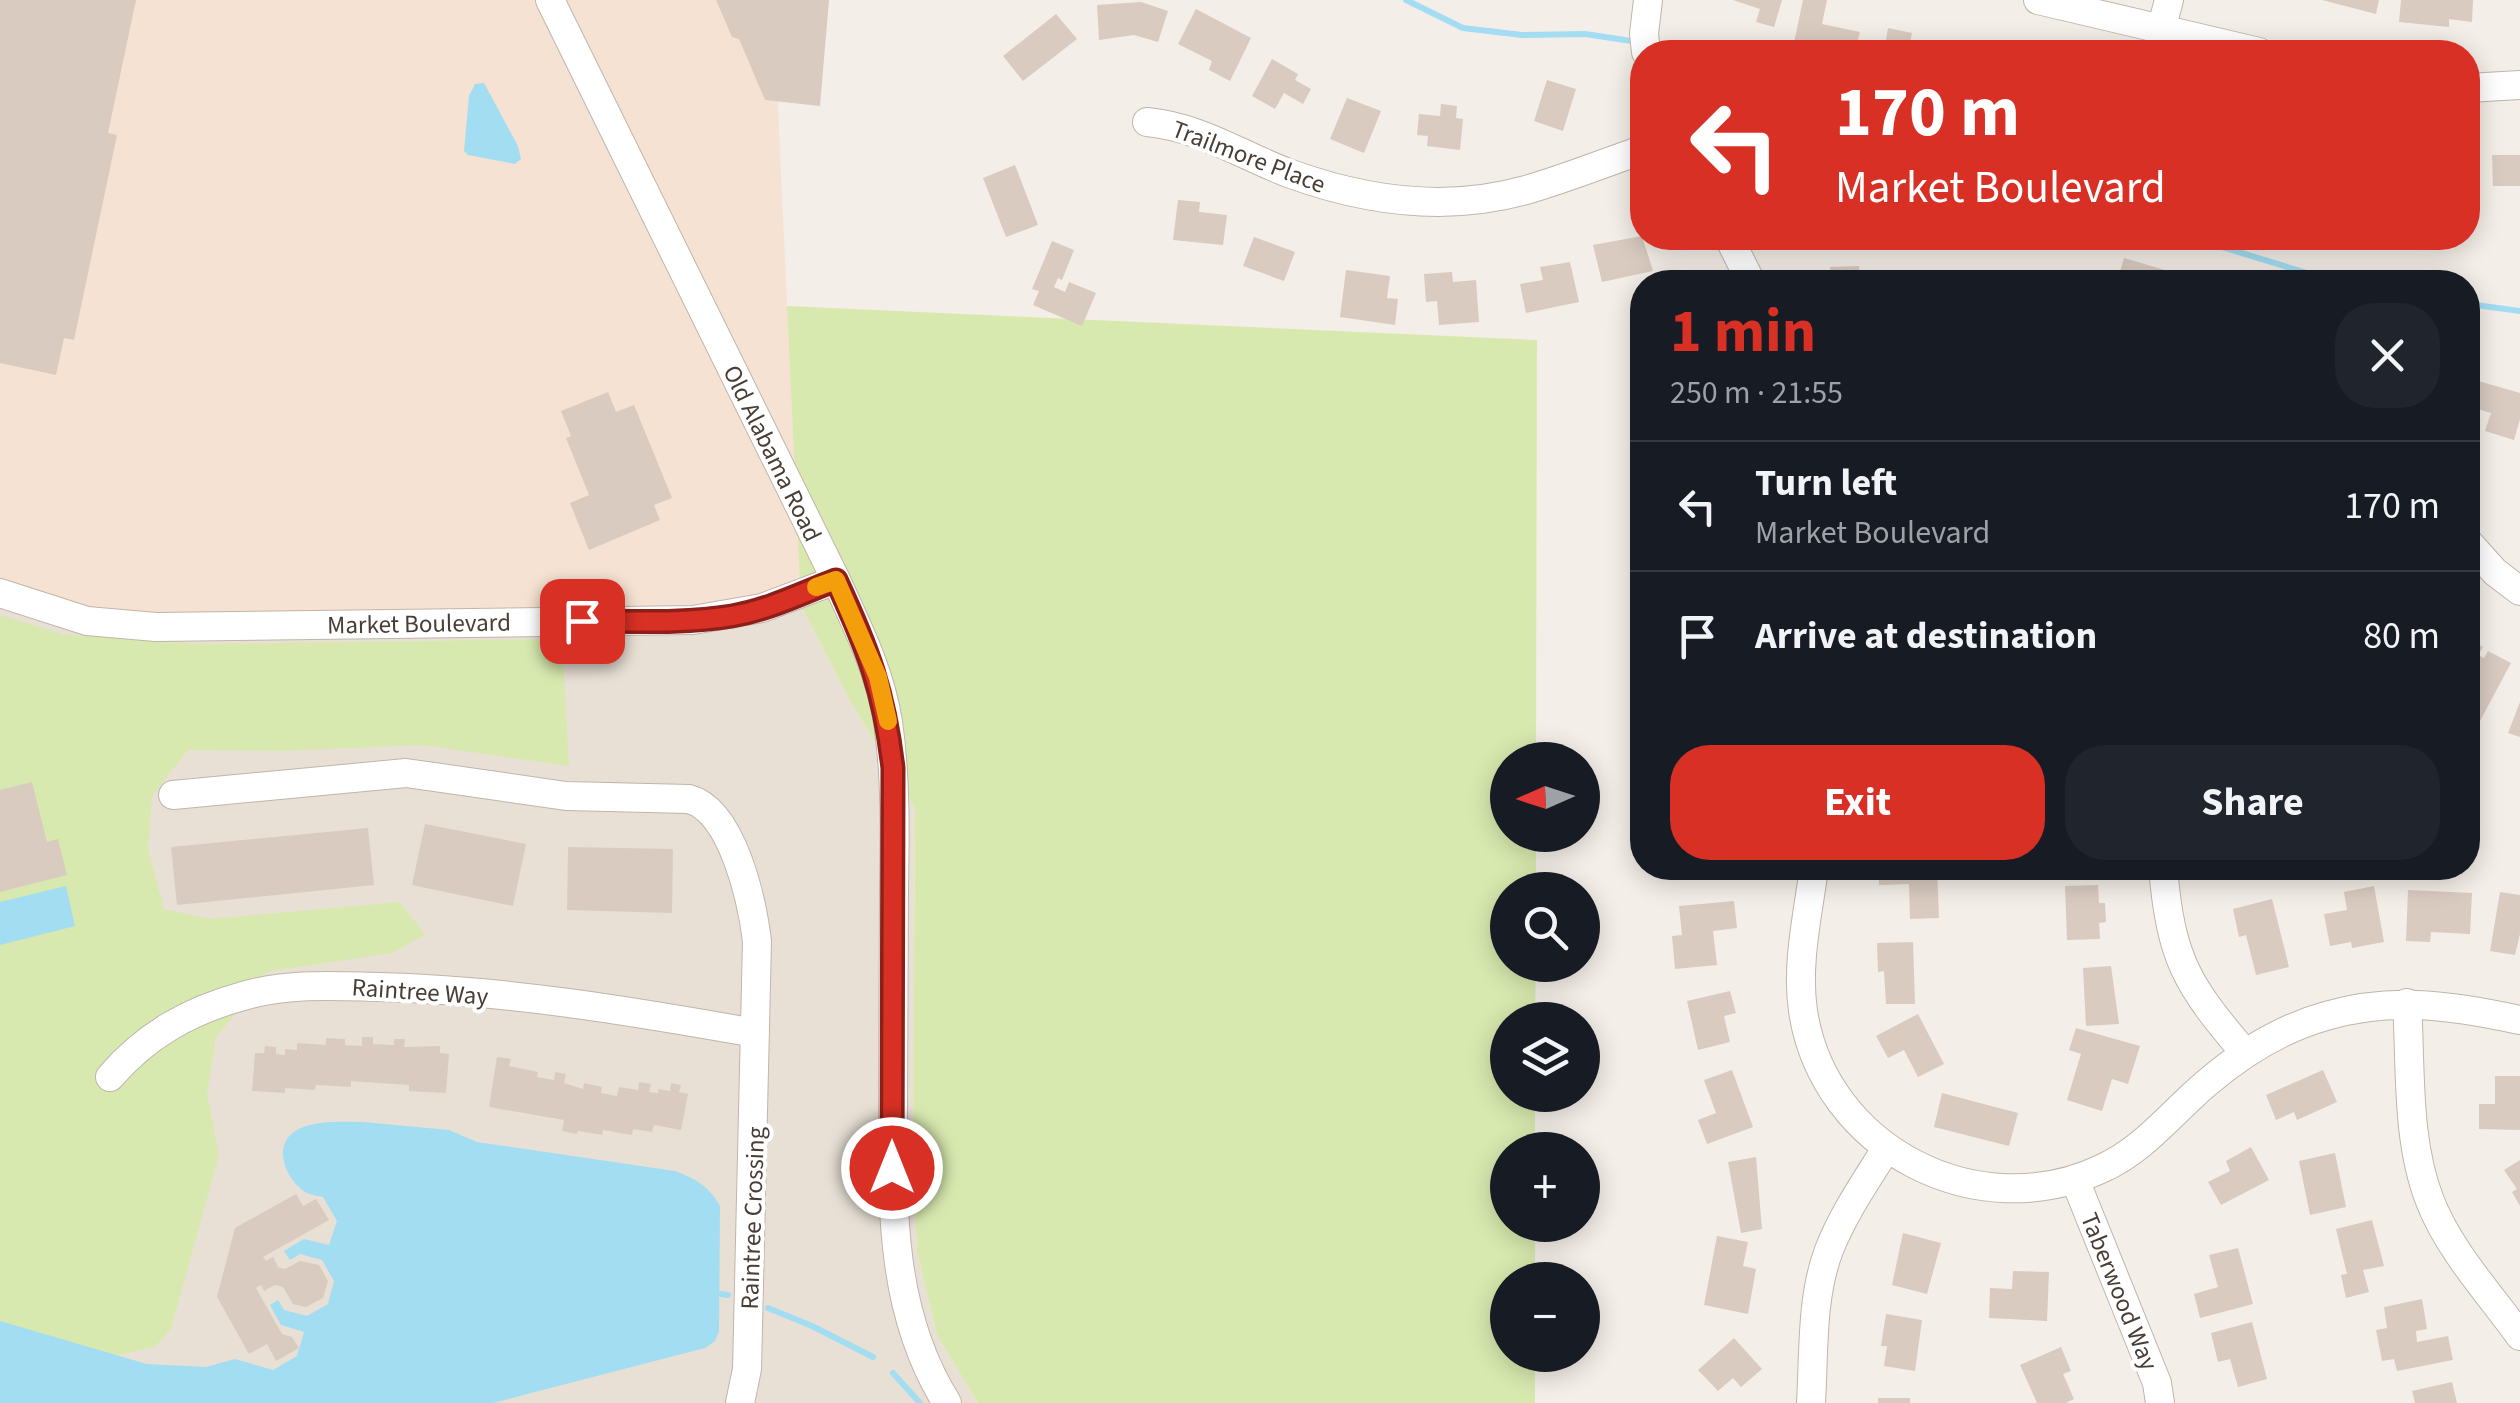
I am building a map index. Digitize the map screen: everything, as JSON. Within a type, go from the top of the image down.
[{"type":"street","name":"Old Alabama Road","points":[[550,0],[836,580],[878,677],[888,720],[895,816],[892,1168],[897,1259],[918,1345],[947,1403]]},
{"type":"street","points":[[1645,40],[1648,0]]},
{"type":"street","points":[[2038,0],[2206,40]]},
{"type":"street","points":[[2161,30],[2169,0]]},
{"type":"street","points":[[2480,87],[2520,85]]},
{"type":"street","name":"Trailmore Place","points":[[1147,122],[1194,130],[1282,171],[1325,186],[1369,197],[1421,202],[1473,200],[1524,191],[1630,154]]},
{"type":"street","points":[[2480,555],[2520,591]]},
{"type":"street","name":"Market Boulevard","points":[[0,594],[87,621],[156,627],[693,620],[762,608],[836,580]]},
{"type":"street","name":"Raintree Crossing","points":[[172,795],[406,773],[534,793],[689,799],[703,803],[716,818],[752,901],[757,941],[747,1369],[740,1403]]},
{"type":"street","points":[[1812,880],[1801,966],[1803,1010],[1812,1048],[1831,1088],[1847,1110],[1886,1148],[1929,1173],[1978,1187],[2025,1189],[2074,1180],[2106,1167],[2136,1148],[2208,1081],[2246,1053],[2283,1032],[2324,1016],[2407,1003],[2454,1006],[2520,1020]]},
{"type":"street","points":[[2164,880],[2168,922],[2178,956],[2209,1012],[2246,1053]]},
{"type":"street","name":"Raintree Way","points":[[110,1078],[155,1033],[214,1006],[276,989],[316,986],[432,988],[578,1005],[755,1033]]},
{"type":"street","points":[[2407,1003],[2416,1145],[2430,1201],[2454,1246],[2520,1336]]},
{"type":"street","points":[[1811,1403],[1818,1296],[1828,1252],[1886,1148]]},
{"type":"street","name":"Taberwood Way","points":[[2074,1180],[2157,1383],[2160,1403]]},
{"type":"shaded area","points":[[0,0],[773,0],[801,606],[50,616],[0,600]]},
{"type":"shaded area","points":[[0,600],[801,606],[849,699],[915,808],[913,1162],[917,1251],[937,1335],[978,1403],[0,1403]]},
{"type":"green space","points":[[787,306],[1537,340],[1536,742],[1490,742],[1490,852],[1536,852],[1536,872],[1490,872],[1490,982],[1536,982],[1535,1002],[1490,1002],[1490,1112],[1535,1112],[1535,1132],[1490,1132],[1490,1242],[1535,1242],[1535,1262],[1490,1262],[1490,1372],[1535,1372],[1535,1403],[978,1403],[937,1335],[917,1251],[913,1162],[915,808],[849,699],[801,606]]},
{"type":"green space","points":[[0,615],[62,634],[199,644],[562,639],[569,766],[422,745],[188,750],[152,796],[148,850],[164,909],[210,919],[400,902],[425,935],[391,953],[266,972],[216,1038],[207,1093],[219,1155],[171,1329],[155,1347],[0,1380]]},
{"type":"water","points":[[484,83],[518,146],[521,159],[515,164],[464,151],[469,96],[475,84]]},
{"type":"water","points":[[66,886],[75,926],[0,945],[0,902]]},
{"type":"water","points":[[363,1122],[449,1130],[477,1142],[675,1171],[696,1180],[720,1206],[719,1332],[715,1341],[705,1348],[493,1403],[0,1403],[0,1321],[147,1364],[206,1367],[235,1359],[273,1370],[297,1356],[304,1332],[281,1325],[270,1305],[278,1300],[284,1310],[307,1316],[328,1304],[334,1281],[322,1260],[300,1254],[290,1260],[284,1251],[304,1239],[329,1245],[337,1221],[323,1197],[307,1193],[292,1179],[284,1161],[285,1143],[290,1135],[306,1126]]},
{"type":"building","points":[[0,0],[136,0],[108,133],[117,135],[74,340],[64,338],[56,375],[0,363]]},
{"type":"building","points":[[716,0],[829,0],[820,106],[765,100],[739,39],[732,37]]},
{"type":"building","points":[[1733,0],[1782,0],[1774,27],[1756,22],[1760,9]]},
{"type":"building","points":[[1803,0],[1827,0],[1822,24],[1860,32],[1858,40],[1795,40]]},
{"type":"building","points":[[2322,0],[2379,0],[2376,14]]},
{"type":"building","points":[[2401,0],[2473,0],[2472,22],[2449,19],[2449,27],[2399,22]]},
{"type":"building","points":[[1141,2],[1168,11],[1158,42],[1134,35],[1099,40],[1097,5]]},
{"type":"building","points":[[1196,9],[1251,38],[1230,81],[1209,70],[1212,61],[1178,44]]},
{"type":"building","points":[[1056,14],[1077,39],[1023,81],[1003,56]]},
{"type":"building","points":[[1888,28],[1912,33],[1911,40],[1886,40]]},
{"type":"building","points":[[1272,59],[1298,74],[1295,80],[1311,89],[1303,104],[1284,93],[1275,109],[1252,96]]},
{"type":"building","points":[[1547,80],[1576,89],[1563,131],[1534,121]]},
{"type":"building","points":[[1347,98],[1381,111],[1364,153],[1330,139]]},
{"type":"building","points":[[1441,104],[1457,106],[1456,118],[1463,119],[1460,150],[1427,146],[1428,136],[1417,135],[1419,114],[1440,116]]},
{"type":"building","points":[[2492,155],[2520,155],[2520,186],[2493,186]]},
{"type":"building","points":[[1015,165],[1038,225],[1006,237],[983,178]]},
{"type":"building","points":[[1178,200],[1200,202],[1199,212],[1227,215],[1223,245],[1173,240]]},
{"type":"building","points":[[1254,237],[1295,252],[1284,281],[1243,266]]},
{"type":"building","points":[[1630,238],[1630,250],[1646,250],[1653,270],[1630,270],[1630,276],[1602,282],[1593,245]]},
{"type":"building","points":[[1052,241],[1074,250],[1062,280],[1058,278],[1054,287],[1065,292],[1069,282],[1096,293],[1082,326],[1033,305],[1039,291],[1032,289]]},
{"type":"building","points":[[2124,258],[2165,270],[2120,270]]},
{"type":"building","points":[[1570,262],[1579,302],[1526,313],[1520,284],[1543,280],[1540,267]]},
{"type":"building","points":[[1859,266],[1859,270],[1830,270]]},
{"type":"building","points":[[1346,270],[1390,276],[1387,298],[1398,299],[1395,325],[1340,317]]},
{"type":"building","points":[[1452,272],[1453,282],[1476,280],[1479,322],[1439,325],[1437,301],[1426,302],[1424,274]]},
{"type":"building","points":[[2480,381],[2520,393],[2520,419],[2514,440],[2485,431],[2491,413],[2480,410]]},
{"type":"building","points":[[608,392],[616,412],[634,405],[672,498],[654,505],[660,520],[589,550],[570,503],[589,495],[566,438],[571,436],[561,411]]},
{"type":"building","points":[[2488,651],[2511,663],[2480,721],[2480,656],[2484,658]]},
{"type":"building","points":[[2520,702],[2520,737],[2508,733]]},
{"type":"building","points":[[32,782],[47,842],[58,839],[67,875],[0,892],[0,790]]},
{"type":"building","points":[[425,824],[526,844],[513,906],[412,885]]},
{"type":"building","points":[[368,828],[374,885],[177,905],[171,847]]},
{"type":"building","points":[[568,847],[673,849],[672,913],[567,910]]},
{"type":"building","points":[[1879,880],[1937,880],[1939,918],[1910,919],[1909,884],[1879,885]]},
{"type":"building","points":[[2098,885],[2099,903],[2105,903],[2106,922],[2099,923],[2100,939],[2067,940],[2065,886]]},
{"type":"building","points":[[2374,886],[2384,942],[2352,948],[2351,942],[2330,946],[2324,914],[2347,910],[2344,892]]},
{"type":"building","points":[[2408,890],[2472,893],[2470,934],[2431,932],[2430,942],[2406,941]]},
{"type":"building","points":[[2500,892],[2520,895],[2520,934],[2515,955],[2490,951]]},
{"type":"building","points":[[2272,899],[2289,967],[2256,975],[2246,935],[2239,937],[2233,909]]},
{"type":"building","points":[[1734,901],[1737,928],[1713,931],[1717,965],[1675,969],[1672,936],[1682,935],[1679,906]]},
{"type":"building","points":[[1913,942],[1915,1004],[1886,1004],[1884,971],[1878,972],[1877,943]]},
{"type":"building","points":[[2111,966],[2119,1024],[2086,1026],[2083,968]]},
{"type":"building","points":[[1730,991],[1736,1013],[1724,1016],[1730,1042],[1698,1050],[1687,1001]]},
{"type":"building","points":[[1918,1014],[1944,1064],[1918,1077],[1904,1050],[1888,1058],[1876,1036]]},
{"type":"building","points":[[2076,1028],[2140,1046],[2128,1084],[2112,1079],[2102,1111],[2067,1100],[2081,1054],[2069,1050]]},
{"type":"building","points":[[362,1037],[373,1037],[373,1044],[394,1045],[394,1039],[405,1039],[404,1047],[440,1046],[440,1053],[449,1054],[446,1093],[409,1091],[409,1085],[351,1081],[351,1087],[316,1085],[315,1090],[285,1088],[285,1093],[252,1091],[255,1053],[264,1053],[265,1046],[276,1047],[276,1054],[285,1055],[285,1049],[297,1050],[297,1043],[326,1045],[326,1038],[345,1039],[345,1045],[362,1046]]},
{"type":"building","points":[[497,1057],[511,1059],[509,1066],[538,1072],[537,1077],[554,1080],[555,1072],[566,1074],[564,1083],[583,1089],[584,1083],[602,1087],[601,1093],[617,1096],[619,1087],[638,1090],[639,1082],[651,1084],[649,1092],[658,1093],[658,1089],[670,1091],[671,1083],[681,1085],[679,1092],[688,1094],[681,1130],[654,1125],[652,1132],[633,1129],[632,1135],[603,1130],[602,1135],[578,1131],[577,1134],[562,1131],[564,1120],[489,1107]]},
{"type":"building","points":[[1732,1070],[1753,1127],[1707,1144],[1698,1120],[1716,1113],[1704,1080]]},
{"type":"building","points":[[2323,1070],[2337,1102],[2297,1120],[2294,1112],[2276,1120],[2266,1095]]},
{"type":"building","points":[[2495,1076],[2520,1076],[2520,1130],[2479,1129],[2479,1104],[2495,1104]]},
{"type":"building","points":[[1942,1093],[2018,1113],[2009,1146],[1934,1127]]},
{"type":"building","points":[[2251,1147],[2269,1180],[2221,1205],[2208,1182],[2230,1171],[2226,1161]]},
{"type":"building","points":[[2335,1153],[2346,1207],[2310,1215],[2299,1161]]},
{"type":"building","points":[[1756,1157],[1762,1229],[1741,1233],[1728,1162]]},
{"type":"building","points":[[2520,1160],[2520,1206],[2512,1192],[2517,1189],[2504,1170]]},
{"type":"building","points":[[296,1194],[303,1206],[316,1199],[329,1220],[263,1257],[266,1261],[273,1257],[278,1267],[285,1269],[300,1261],[319,1265],[328,1281],[323,1298],[306,1307],[293,1304],[283,1287],[275,1285],[264,1291],[261,1285],[256,1288],[282,1334],[292,1337],[299,1348],[276,1361],[267,1344],[249,1354],[217,1297],[235,1228]]},
{"type":"building","points":[[2372,1220],[2384,1266],[2363,1270],[2369,1292],[2346,1298],[2341,1275],[2347,1274],[2336,1229]]},
{"type":"building","points":[[1903,1233],[1941,1243],[1927,1294],[1892,1285]]},
{"type":"building","points":[[1717,1236],[1748,1242],[1743,1266],[1756,1269],[1748,1314],[1704,1305]]},
{"type":"building","points":[[2238,1248],[2253,1304],[2200,1318],[2194,1294],[2218,1287],[2209,1255]]},
{"type":"building","points":[[2013,1271],[2049,1272],[2047,1321],[1989,1318],[1990,1288],[2012,1289]]},
{"type":"building","points":[[2422,1299],[2427,1329],[2416,1331],[2417,1342],[2448,1336],[2453,1360],[2397,1371],[2394,1359],[2382,1361],[2376,1330],[2387,1328],[2384,1307]]},
{"type":"building","points":[[1886,1314],[1922,1320],[1915,1371],[1884,1366],[1887,1346],[1881,1346]]},
{"type":"building","points":[[2252,1322],[2267,1379],[2238,1387],[2230,1359],[2218,1362],[2211,1333]]},
{"type":"building","points":[[1734,1338],[1762,1369],[1741,1387],[1733,1378],[1718,1391],[1698,1370]]},
{"type":"building","points":[[2061,1347],[2071,1371],[2063,1374],[2074,1399],[2066,1403],[2037,1403],[2020,1365]]},
{"type":"building","points":[[2452,1382],[2457,1403],[2415,1403],[2412,1391]]},
{"type":"building","points":[[1878,1398],[1910,1398],[1910,1403],[1878,1403]]},
{"type":"waterway","points":[[1406,0],[1463,28],[1522,35],[1585,34],[1630,41]]},
{"type":"waterway","points":[[2232,250],[2297,270]]},
{"type":"waterway","points":[[2480,306],[2520,311]]},
{"type":"waterway","points":[[721,1294],[728,1295]]},
{"type":"waterway","points":[[768,1308],[873,1357]]},
{"type":"waterway","points":[[893,1373],[920,1403]]},
{"type":"slow traffic","points":[[816,587],[836,580],[878,677],[888,721]]},
{"type":"route","points":[[582,621],[732,616],[836,580],[878,677],[893,768],[892,1168]]}]
